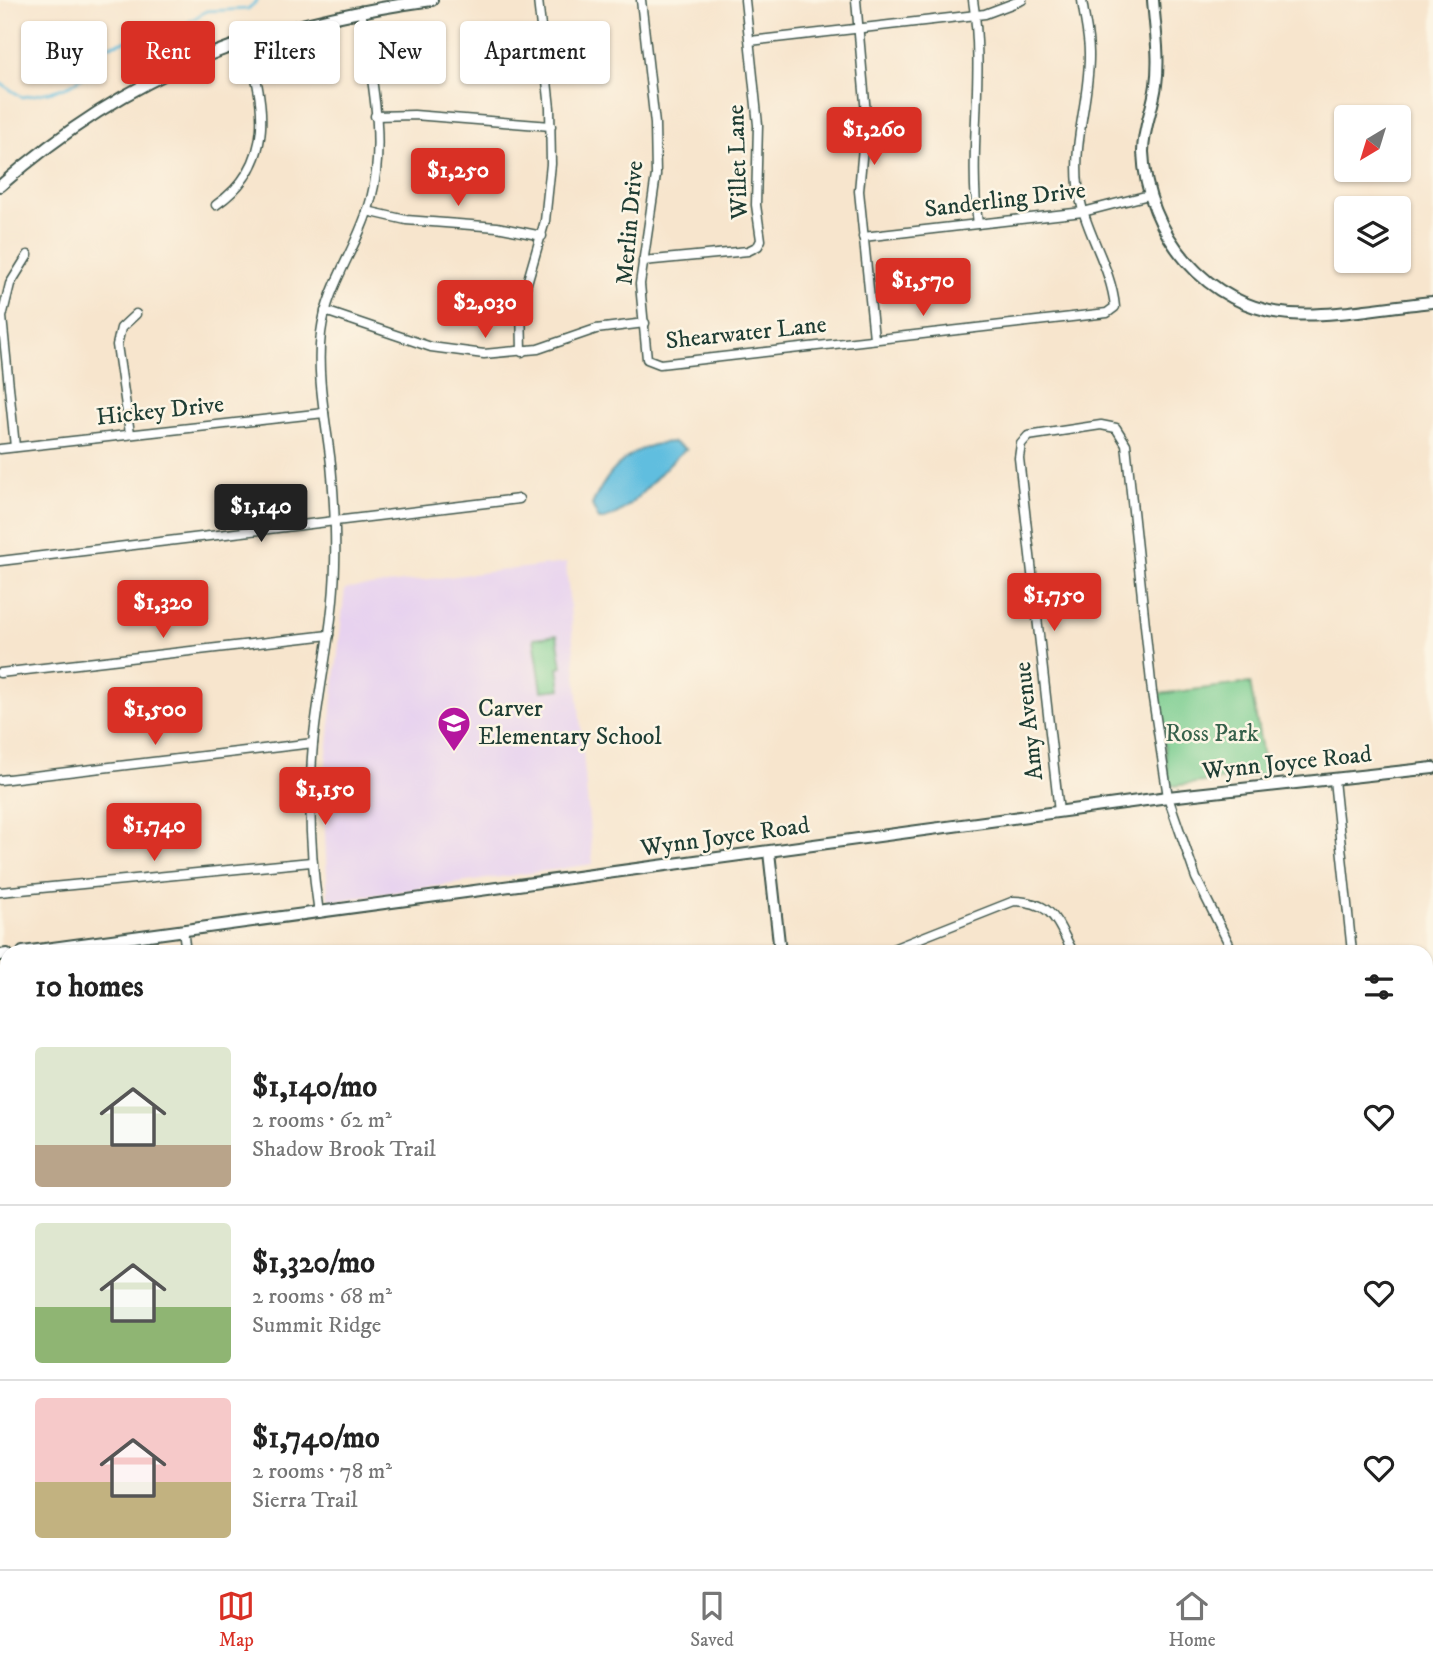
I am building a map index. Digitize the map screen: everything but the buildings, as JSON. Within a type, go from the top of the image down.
[{"type":"street","points":[[318,21],[361,10],[432,0]]},
{"type":"street","points":[[522,352],[521,304],[541,236],[550,185],[551,126],[538,0]]},
{"type":"street","name":"Merlin Drive","points":[[641,0],[655,124],[656,175],[640,284],[647,359],[654,361]]},
{"type":"street","name":"Willet Lane","points":[[643,261],[748,251],[758,246],[761,240],[756,205],[758,125],[745,0]]},
{"type":"street","points":[[856,0],[866,105],[859,176],[874,338]]},
{"type":"street","points":[[973,0],[979,70],[972,146],[978,224]]},
{"type":"street","points":[[750,41],[995,12],[1022,0]]},
{"type":"street","points":[[1082,0],[1089,53],[1077,163],[1083,212]]},
{"type":"street","points":[[1153,0],[1157,69],[1143,149],[1149,195],[1164,230],[1187,263],[1219,290],[1252,306],[1297,314],[1433,302]]},
{"type":"street","points":[[319,913],[311,862],[313,743],[329,635],[335,568],[331,467],[320,351],[325,311],[367,211],[375,174],[375,116],[361,10]]},
{"type":"street","points":[[0,186],[106,105],[183,65],[229,46]]},
{"type":"street","points":[[216,205],[239,186],[257,152],[261,135],[261,96],[258,84]]},
{"type":"street","points":[[375,116],[414,115],[551,126]]},
{"type":"street","name":"Sanderling Drive","points":[[863,237],[1083,212],[1149,195]]},
{"type":"street","points":[[367,211],[405,220],[497,227],[541,236]]},
{"type":"street","name":"Shearwater Lane","points":[[654,361],[660,364],[1107,313],[1115,307],[1111,282],[1083,212]]},
{"type":"street","points":[[15,447],[2,317],[10,284],[28,256]]},
{"type":"street","points":[[325,311],[449,351],[484,354],[522,352],[596,329],[645,323]]},
{"type":"street","points":[[130,433],[117,345],[121,328],[136,314]]},
{"type":"street","name":"Hickey Drive","points":[[0,449],[324,413]]},
{"type":"street","name":"Amy Avenue","points":[[1059,812],[1019,458],[1021,444],[1028,436],[1101,425],[1116,428],[1126,444],[1152,692],[1168,797]]},
{"type":"street","points":[[0,561],[519,499]]},
{"type":"street","points":[[0,673],[329,635]]},
{"type":"street","points":[[0,780],[313,743]]},
{"type":"street","name":"Wynn Joyce Road","points":[[74,945],[1168,797],[1433,768]]},
{"type":"street","points":[[1334,780],[1351,945]]},
{"type":"street","points":[[1168,797],[1196,878],[1230,945]]},
{"type":"street","points":[[769,852],[779,945]]},
{"type":"street","points":[[0,892],[311,862]]},
{"type":"street","points":[[904,945],[1014,901],[1036,901],[1052,914],[1069,945]]},
{"type":"street","points":[[183,930],[185,945]]},
{"type":"shaded area","name":"Carver Elementary School","points":[[566,563],[593,864],[333,901],[328,898],[323,790],[345,589]]},
{"type":"green space","points":[[557,635],[562,667],[558,668],[561,689],[542,691],[534,638]]},
{"type":"green space","name":"Ross Park","points":[[1250,683],[1266,774],[1173,786],[1169,783],[1158,694]]},
{"type":"water","points":[[673,442],[686,449],[623,510],[599,520],[592,505],[614,470],[634,453],[658,444]]},
{"type":"waterway","points":[[0,83],[22,97],[60,89],[90,70],[104,47],[147,35],[168,35],[206,11],[248,9],[258,0]]},
{"type":"place","name":"Carver Elementary School","points":[[454,753]]}]
